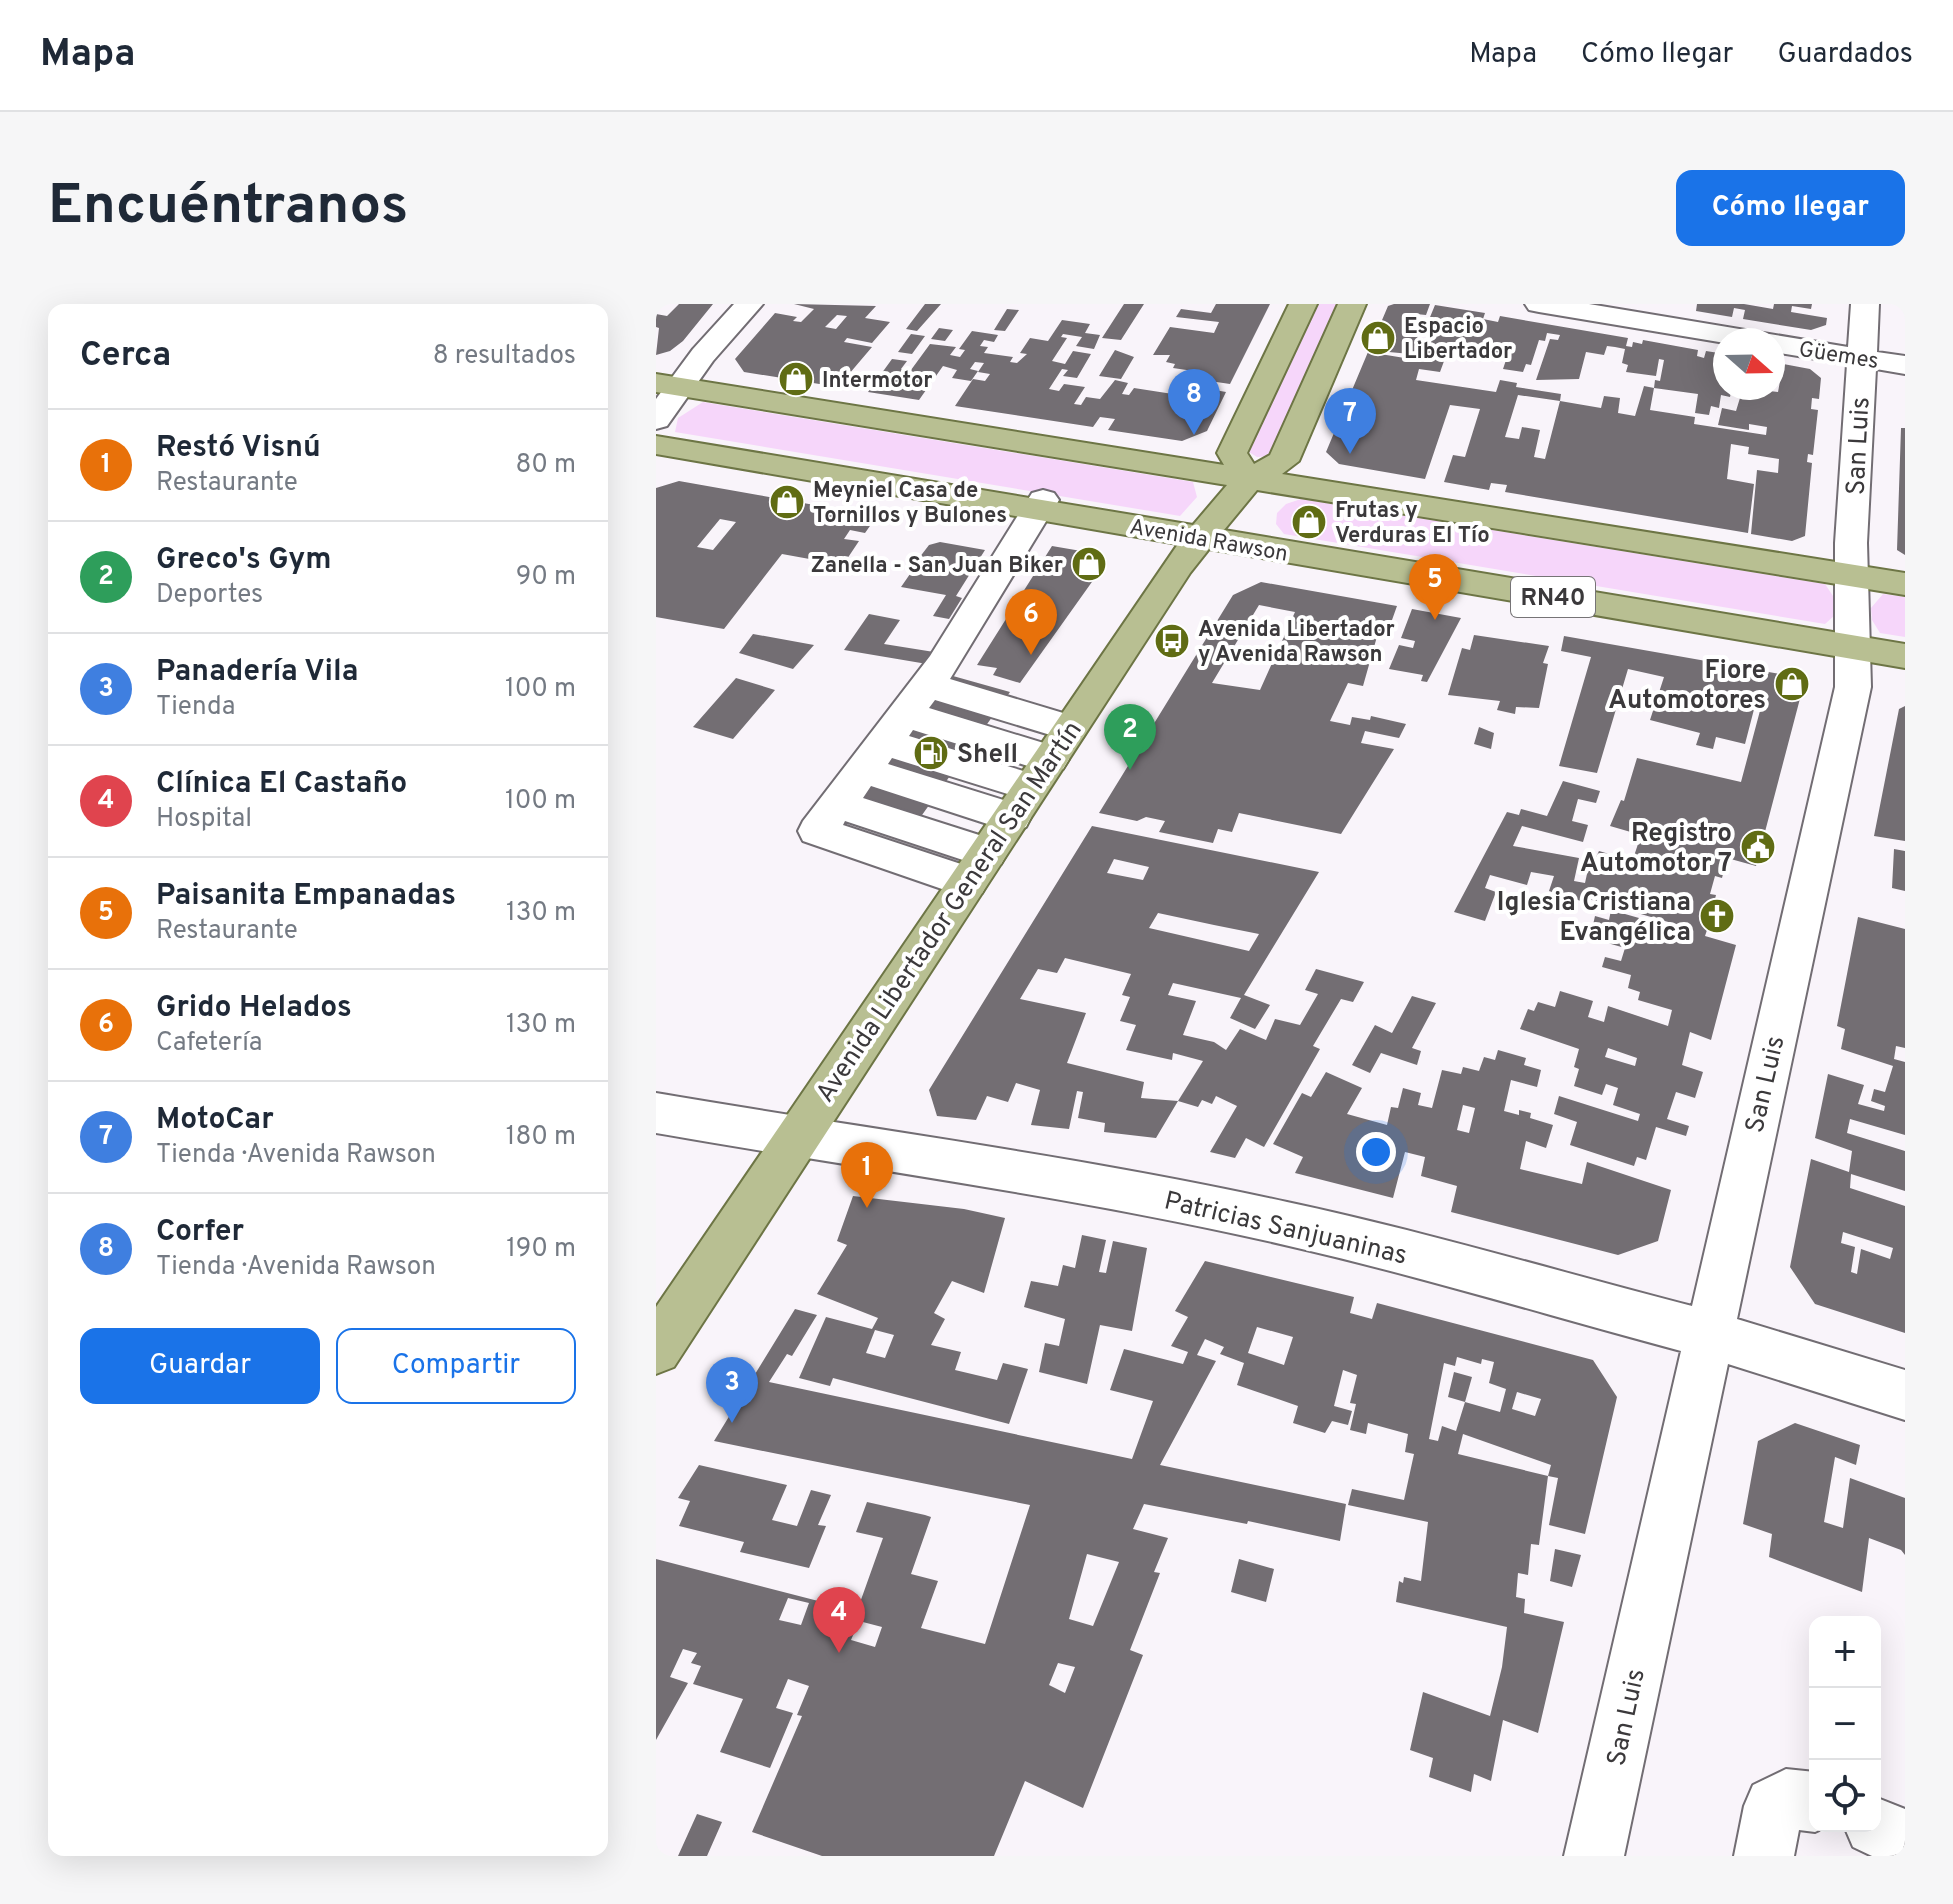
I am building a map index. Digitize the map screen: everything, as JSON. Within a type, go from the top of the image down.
[{"type":"main road","points":[[1249,479],[1232,453],[1303,304]]},
{"type":"main road","name":"Avenida Libertador General San Martín","points":[[656,1350],[1173,574],[1249,479],[1283,461],[1352,304]]},
{"type":"main road","points":[[668,385],[1905,584]]},
{"type":"main road","name":"Avenida Rawson","points":[[656,445],[1040,505],[1201,537],[1905,656]]},
{"type":"street","points":[[656,420],[668,385],[749,304]]},
{"type":"street","points":[[1539,304],[1713,333]]},
{"type":"street","name":"San Luis","points":[[1594,1856],[1853,687],[1852,576],[1865,304]]},
{"type":"street","name":"Güemes","points":[[1785,345],[1905,365]]},
{"type":"street","points":[[1029,790],[817,831],[889,736],[1040,505]]},
{"type":"street","points":[[889,736],[1029,790]]},
{"type":"street","points":[[889,736],[1029,790]]},
{"type":"street","points":[[889,736],[1029,790]]},
{"type":"street","name":"Patricias Sanjuaninas","points":[[656,1113],[899,1155],[998,1166],[1289,1224],[1708,1334],[1905,1395]]},
{"type":"street","points":[[1764,1856],[1774,1806],[1786,1799],[1809,1801]]},
{"type":"street","points":[[1881,1829],[1905,1840]]},
{"type":"shaded area","points":[[1318,304],[1337,304],[1270,456],[1257,457],[1249,452]]},
{"type":"shaded area","points":[[703,402],[1193,482],[1197,497],[1180,516],[675,432],[678,418]]},
{"type":"shaded area","points":[[1301,499],[1825,584],[1837,602],[1835,615],[1825,624],[1284,534],[1276,524],[1277,513],[1286,504]]},
{"type":"shaded area","points":[[1883,594],[1905,597],[1905,637],[1880,633],[1872,620],[1871,608]]},
{"type":"building","points":[[679,304],[713,304],[683,341],[670,351],[656,355],[659,328],[656,327],[656,314],[667,316]]},
{"type":"building","points":[[794,304],[876,306],[865,318],[890,322],[872,343],[847,338],[844,342],[872,347],[838,387],[744,372],[735,359],[775,313],[797,317],[793,321],[801,322],[814,309]],"holes":[[[837,315],[847,316],[836,329],[825,327]]]},
{"type":"building","points":[[925,304],[941,304],[917,331],[906,329]]},
{"type":"building","points":[[1124,304],[1144,304],[1121,340],[1102,338]]},
{"type":"building","points":[[1216,304],[1270,304],[1230,384],[1196,379],[1200,372],[1173,368],[1175,364],[1166,362],[1170,355],[1153,355],[1170,327],[1214,333],[1219,322],[1176,317],[1181,309],[1211,313]]},
{"type":"building","points":[[1430,304],[1426,315],[1416,314],[1414,319],[1424,320],[1417,339],[1426,340],[1430,331],[1454,334],[1455,330],[1465,331],[1469,321],[1459,320],[1457,326],[1428,322],[1435,305],[1485,313],[1483,319],[1498,322],[1500,316],[1628,338],[1626,346],[1632,347],[1633,342],[1642,344],[1643,340],[1698,350],[1697,356],[1704,358],[1706,351],[1713,352],[1713,400],[1720,400],[1719,408],[1711,406],[1709,415],[1695,413],[1698,394],[1654,388],[1650,410],[1695,417],[1694,424],[1766,435],[1767,427],[1749,424],[1749,430],[1718,425],[1722,408],[1736,411],[1739,400],[1785,400],[1785,364],[1810,369],[1821,378],[1819,399],[1812,398],[1811,409],[1818,410],[1813,455],[1808,454],[1807,462],[1812,463],[1805,536],[1792,541],[1751,534],[1757,470],[1778,473],[1779,459],[1748,454],[1749,447],[1731,444],[1727,479],[1754,484],[1748,533],[1505,492],[1507,485],[1491,483],[1489,490],[1444,482],[1453,455],[1465,457],[1480,409],[1450,405],[1425,479],[1339,464],[1326,452],[1368,352],[1429,362],[1432,356],[1378,351],[1379,348],[1371,346],[1388,306]],"holes":[[[1547,333],[1560,335],[1558,340],[1550,339],[1536,380],[1579,379],[1586,352],[1604,355],[1607,346],[1625,349],[1622,363],[1628,365],[1626,372],[1656,376],[1659,359],[1664,360],[1660,381],[1655,380],[1654,388],[1644,386],[1635,416],[1618,413],[1620,398],[1604,396],[1601,408],[1560,401],[1561,394],[1516,387],[1517,383],[1500,380],[1496,392],[1416,380],[1419,369],[1440,372],[1450,345],[1508,354],[1503,369],[1523,372],[1526,364],[1531,365],[1539,340],[1545,341]],[[1518,395],[1560,401],[1545,459],[1534,457],[1540,430],[1522,427],[1519,439],[1505,437]]]},
{"type":"building","points":[[1697,304],[1744,304],[1773,309],[1774,304],[1812,304],[1811,309],[1792,306],[1791,312],[1827,318],[1826,325],[1811,330],[1743,319],[1745,310],[1734,308],[1732,317],[1696,311]]},
{"type":"building","points":[[1007,309],[1019,310],[1005,331],[994,330]]},
{"type":"building","points":[[1062,320],[1090,324],[1085,333],[1100,335],[1094,349],[1076,346],[1082,337],[1063,334],[1061,337],[1067,338],[1052,361],[1065,364],[1073,351],[1091,354],[1077,378],[1063,376],[1068,370],[1062,369],[1049,389],[1059,391],[1064,384],[1085,387],[1074,404],[1081,405],[1086,397],[1100,399],[1115,380],[1128,383],[1122,394],[1129,395],[1134,388],[1192,397],[1198,387],[1226,392],[1207,431],[1182,441],[1108,430],[1115,419],[1100,417],[1093,427],[955,406],[973,379],[985,381],[990,374],[978,372],[984,363],[975,362],[970,369],[978,371],[971,381],[952,378],[957,370],[943,366],[919,400],[868,392],[892,359],[907,361],[901,369],[911,370],[930,344],[956,347],[950,355],[960,357],[965,350],[959,349],[972,331],[998,335],[994,342],[984,340],[980,346],[988,347],[984,353],[1013,357],[1010,362],[1017,363],[1027,354],[1020,353],[1030,338],[1048,341]]},
{"type":"building","points":[[939,328],[953,330],[945,341],[931,339]]},
{"type":"building","points":[[911,334],[925,336],[912,354],[898,352]]},
{"type":"building","points":[[1115,350],[1134,357],[1121,379],[1099,376]]},
{"type":"building","points":[[1901,428],[1905,428],[1905,555],[1897,550]]},
{"type":"building","points":[[679,481],[877,516],[865,533],[850,530],[844,539],[859,541],[837,574],[820,570],[826,562],[782,554],[724,629],[656,617],[656,488]],"holes":[[[720,519],[736,522],[713,550],[697,547]]]},
{"type":"building","points":[[1305,513],[1319,515],[1313,531],[1299,528]]},
{"type":"building","points":[[940,542],[985,550],[956,596],[962,598],[949,619],[933,616],[946,595],[901,587],[910,574],[916,575],[922,563],[916,562],[929,545]]},
{"type":"building","points":[[1052,546],[1087,552],[1099,572],[1020,683],[993,675],[997,668],[977,665]]},
{"type":"building","points":[[1261,582],[1397,606],[1387,634],[1378,633],[1363,686],[1348,683],[1330,721],[1350,725],[1352,717],[1370,720],[1371,716],[1406,724],[1399,738],[1365,731],[1361,743],[1394,749],[1341,834],[1239,813],[1232,832],[1218,829],[1213,843],[1159,832],[1165,821],[1146,817],[1137,821],[1099,813],[1233,595]],"holes":[[[1259,605],[1295,612],[1260,690],[1212,683]]]},
{"type":"building","points":[[1412,609],[1461,618],[1427,682],[1421,681],[1423,675],[1389,669],[1399,645],[1413,648],[1415,641],[1401,638]]},
{"type":"building","points":[[869,614],[900,620],[884,644],[934,652],[927,664],[844,650]]},
{"type":"building","points":[[753,634],[814,645],[793,669],[739,653]]},
{"type":"building","points":[[1474,635],[1549,646],[1543,663],[1548,664],[1539,708],[1516,707],[1515,714],[1497,710],[1500,701],[1448,695],[1462,648],[1470,650]]},
{"type":"building","points":[[1564,636],[1786,675],[1802,691],[1756,866],[1727,858],[1722,878],[1715,876],[1710,894],[1716,895],[1714,903],[1723,906],[1718,924],[1710,921],[1705,936],[1736,945],[1711,1040],[1690,1032],[1682,1065],[1703,1072],[1695,1098],[1676,1092],[1667,1119],[1689,1126],[1686,1136],[1656,1127],[1646,1160],[1637,1157],[1634,1166],[1570,1145],[1577,1122],[1554,1114],[1559,1096],[1638,1121],[1640,1114],[1613,1105],[1618,1088],[1606,1084],[1602,1095],[1574,1086],[1579,1069],[1574,1067],[1579,1049],[1520,1029],[1528,1009],[1534,1011],[1538,1002],[1555,1007],[1560,991],[1593,1001],[1588,1017],[1604,1022],[1608,1006],[1668,1026],[1672,1010],[1638,1000],[1640,992],[1628,988],[1631,975],[1602,967],[1605,957],[1621,961],[1625,948],[1590,938],[1595,916],[1609,920],[1611,910],[1639,918],[1636,930],[1650,934],[1653,922],[1688,932],[1689,928],[1582,897],[1581,901],[1549,891],[1554,876],[1531,872],[1527,885],[1490,875],[1485,888],[1496,892],[1485,921],[1454,912],[1507,812],[1519,815],[1521,809],[1547,816],[1563,781],[1600,791],[1596,803],[1578,799],[1572,821],[1588,825],[1583,842],[1522,826],[1513,846],[1579,858],[1574,881],[1585,883],[1590,860],[1594,861],[1599,851],[1616,856],[1612,866],[1629,871],[1641,835],[1610,826],[1621,800],[1624,801],[1637,758],[1741,782],[1765,692],[1759,690],[1745,744],[1716,737],[1713,749],[1696,745],[1700,733],[1650,720],[1664,677],[1628,669],[1597,773],[1559,766],[1591,657],[1561,651]],"holes":[[[1694,691],[1711,695],[1707,707],[1690,703]],[[1608,1048],[1637,1058],[1635,1066],[1605,1057]]]},
{"type":"building","points":[[953,676],[1010,692],[907,836],[847,817]]},
{"type":"building","points":[[736,678],[775,690],[733,739],[693,727]]},
{"type":"building","points":[[1905,706],[1905,841],[1874,836],[1899,709]]},
{"type":"building","points":[[1479,727],[1494,733],[1491,749],[1474,744]]},
{"type":"building","points":[[1092,826],[1319,872],[1244,995],[1270,1005],[1255,1029],[1230,1018],[1241,998],[1173,983],[1168,995],[1196,1001],[1183,1035],[1214,1042],[1226,1050],[1240,1029],[1266,1040],[1275,1019],[1300,1025],[1318,994],[1305,990],[1316,969],[1364,982],[1353,1002],[1341,999],[1313,1046],[1320,1049],[1264,1147],[1246,1138],[1235,1158],[1210,1152],[1237,1106],[1216,1096],[1212,1104],[1202,1100],[1198,1107],[1178,1101],[1156,1138],[1104,1132],[1105,1123],[1078,1118],[1083,1092],[1077,1091],[1069,1129],[1031,1125],[1040,1090],[1016,1083],[1008,1102],[987,1096],[976,1120],[937,1116],[929,1090]],"holes":[[[1114,859],[1149,867],[1143,880],[1107,873]],[[1158,913],[1214,925],[1259,934],[1249,951],[1149,928]],[[1065,958],[1131,974],[1122,995],[1130,997],[1120,1021],[1136,1025],[1126,1050],[1172,1060],[1173,1053],[1203,1061],[1178,1101],[1141,1098],[1144,1082],[1067,1063],[1086,1013],[1020,999],[1038,969],[1057,973]]]},
{"type":"building","points":[[1894,849],[1905,851],[1905,891],[1892,888]]},
{"type":"building","points":[[1858,917],[1905,929],[1905,1048],[1896,1046],[1894,1059],[1905,1062],[1905,1135],[1850,1119],[1847,1133],[1905,1151],[1905,1191],[1851,1174],[1850,1188],[1905,1206],[1905,1333],[1815,1304],[1790,1267],[1811,1159],[1849,1172],[1852,1151],[1815,1138],[1828,1074],[1864,1085],[1858,1104],[1884,1111],[1885,1106],[1871,1101],[1874,1089],[1885,1092],[1893,1066],[1841,1049],[1845,1029],[1837,1026]],"holes":[[[1843,1232],[1893,1248],[1890,1259],[1861,1249],[1857,1274],[1851,1272],[1855,1247],[1841,1243]]]},
{"type":"building","points":[[1412,996],[1436,1003],[1412,1048],[1421,1051],[1417,1065],[1381,1053],[1370,1073],[1352,1065],[1375,1025],[1392,1033]]},
{"type":"building","points":[[1498,1050],[1526,1058],[1524,1065],[1541,1070],[1537,1087],[1511,1080],[1504,1111],[1519,1115],[1519,1110],[1531,1113],[1530,1118],[1553,1125],[1546,1148],[1526,1141],[1520,1169],[1582,1184],[1587,1162],[1671,1190],[1658,1241],[1618,1255],[1451,1212],[1457,1186],[1421,1176],[1425,1157],[1405,1152],[1393,1198],[1295,1173],[1303,1157],[1273,1144],[1302,1093],[1311,1097],[1326,1072],[1362,1088],[1347,1114],[1387,1125],[1391,1107],[1398,1108],[1403,1088],[1421,1093],[1418,1105],[1432,1108],[1442,1070],[1461,1074],[1463,1067],[1479,1071],[1484,1057],[1495,1060]],"holes":[[[1463,1105],[1475,1108],[1469,1133],[1457,1130]]]},
{"type":"building","points":[[853,1196],[964,1209],[1005,1218],[984,1293],[952,1281],[934,1313],[945,1319],[931,1345],[961,1352],[955,1370],[997,1380],[1003,1363],[1028,1369],[1009,1424],[833,1378],[830,1386],[799,1378],[826,1317],[872,1329],[878,1318],[817,1294],[847,1245],[837,1241]],"holes":[[[875,1330],[894,1335],[885,1358],[866,1353]]]},
{"type":"building","points":[[1082,1235],[1106,1240],[1099,1272],[1106,1273],[1113,1241],[1147,1248],[1132,1331],[1100,1325],[1087,1384],[1039,1372],[1045,1343],[1059,1346],[1065,1319],[1024,1307],[1031,1281],[1058,1286],[1063,1265],[1075,1268]]},
{"type":"building","points":[[1205,1261],[1354,1297],[1350,1313],[1372,1319],[1377,1303],[1593,1360],[1617,1397],[1585,1534],[1549,1525],[1558,1478],[1548,1476],[1539,1545],[1531,1544],[1528,1575],[1518,1573],[1516,1597],[1525,1599],[1524,1613],[1564,1622],[1538,1733],[1503,1720],[1491,1781],[1474,1774],[1471,1792],[1429,1777],[1433,1758],[1410,1750],[1423,1692],[1490,1716],[1502,1667],[1507,1627],[1396,1602],[1399,1581],[1403,1583],[1404,1577],[1421,1581],[1428,1522],[1348,1505],[1352,1489],[1404,1500],[1414,1454],[1405,1452],[1408,1434],[1368,1423],[1366,1434],[1350,1430],[1356,1404],[1350,1403],[1357,1375],[1343,1370],[1334,1406],[1352,1411],[1348,1425],[1332,1421],[1325,1433],[1293,1423],[1298,1406],[1237,1385],[1244,1363],[1220,1354],[1224,1347],[1205,1339],[1197,1355],[1216,1361],[1160,1465],[1346,1504],[1340,1541],[1248,1521],[1247,1524],[1144,1504],[1133,1529],[1168,1538],[1154,1572],[1160,1573],[1130,1650],[1143,1655],[1083,1808],[1025,1781],[994,1856],[822,1856],[752,1832],[802,1716],[797,1715],[809,1686],[788,1679],[776,1708],[793,1713],[770,1768],[720,1752],[743,1699],[693,1684],[701,1666],[691,1663],[697,1653],[683,1649],[670,1677],[688,1683],[656,1740],[656,1559],[857,1611],[883,1538],[856,1532],[867,1502],[925,1515],[931,1517],[911,1574],[938,1581],[921,1628],[985,1644],[1030,1505],[714,1441],[795,1309],[817,1315],[792,1356],[787,1354],[769,1382],[1132,1459],[1153,1401],[1110,1390],[1124,1349],[1183,1364],[1188,1352],[1171,1346],[1188,1317],[1175,1311]],"holes":[[[1257,1327],[1293,1337],[1284,1365],[1248,1353]],[[1457,1357],[1481,1364],[1482,1359],[1494,1362],[1489,1383],[1506,1389],[1500,1412],[1465,1402],[1456,1431],[1442,1426],[1438,1441],[1429,1439],[1444,1363],[1455,1366]],[[1517,1392],[1541,1399],[1535,1416],[1512,1409]],[[1463,1434],[1551,1465],[1548,1476],[1458,1454]],[[1087,1554],[1119,1562],[1093,1626],[1069,1619]],[[788,1598],[809,1603],[801,1625],[779,1620]],[[859,1621],[882,1627],[875,1647],[851,1640]],[[1058,1663],[1075,1667],[1065,1693],[1049,1685]]]},
{"type":"building","points":[[1454,1372],[1472,1377],[1465,1402],[1448,1397]]},
{"type":"building","points":[[1795,1423],[1860,1445],[1856,1465],[1835,1457],[1824,1522],[1843,1528],[1850,1478],[1905,1498],[1905,1555],[1901,1550],[1869,1538],[1862,1592],[1769,1557],[1772,1534],[1743,1524],[1758,1441]]},
{"type":"building","points":[[699,1465],[787,1485],[772,1520],[797,1526],[811,1490],[831,1495],[818,1525],[826,1526],[809,1568],[740,1552],[744,1542],[679,1526],[690,1501],[678,1498]]},
{"type":"building","points":[[1555,1549],[1581,1555],[1572,1587],[1550,1581]]},
{"type":"building","points":[[1239,1559],[1274,1569],[1266,1602],[1231,1592]]},
{"type":"building","points":[[697,1814],[722,1822],[707,1856],[678,1856]]},
{"type":"place","name":"Espacio Libertador","points":[[1378,338]]},
{"type":"place","name":"Intermotor","points":[[796,379]]},
{"type":"place","name":"Corfer","points":[[1194,435]]},
{"type":"place","name":"MotoCar","points":[[1350,454]]},
{"type":"place","name":"Meyniel Casa de Tornillos y Bulones","points":[[787,502]]},
{"type":"place","name":"Frutas y Verduras El Tío","points":[[1309,522]]},
{"type":"place","name":"Zanella - San Juan Biker","points":[[1089,564]]},
{"type":"place","name":"Paisanita Empanadas","points":[[1435,620]]},
{"type":"place","name":"Avenida Libertador y Avenida Rawson","points":[[1172,641]]},
{"type":"place","name":"Grido Helados","points":[[1031,655]]},
{"type":"place","name":"Fiore Automotores","points":[[1792,684]]},
{"type":"place","name":"Shell","points":[[931,753]]},
{"type":"place","name":"Greco's Gym","points":[[1130,770]]},
{"type":"place","name":"Registro Automotor 7","points":[[1758,847]]},
{"type":"place","name":"Iglesia Cristiana Evangélica","points":[[1717,916]]},
{"type":"place","name":"Restó Visnú","points":[[867,1208]]},
{"type":"place","name":"Panadería Vila","points":[[732,1423]]},
{"type":"place","name":"Clínica El Castaño","points":[[839,1653]]}]
